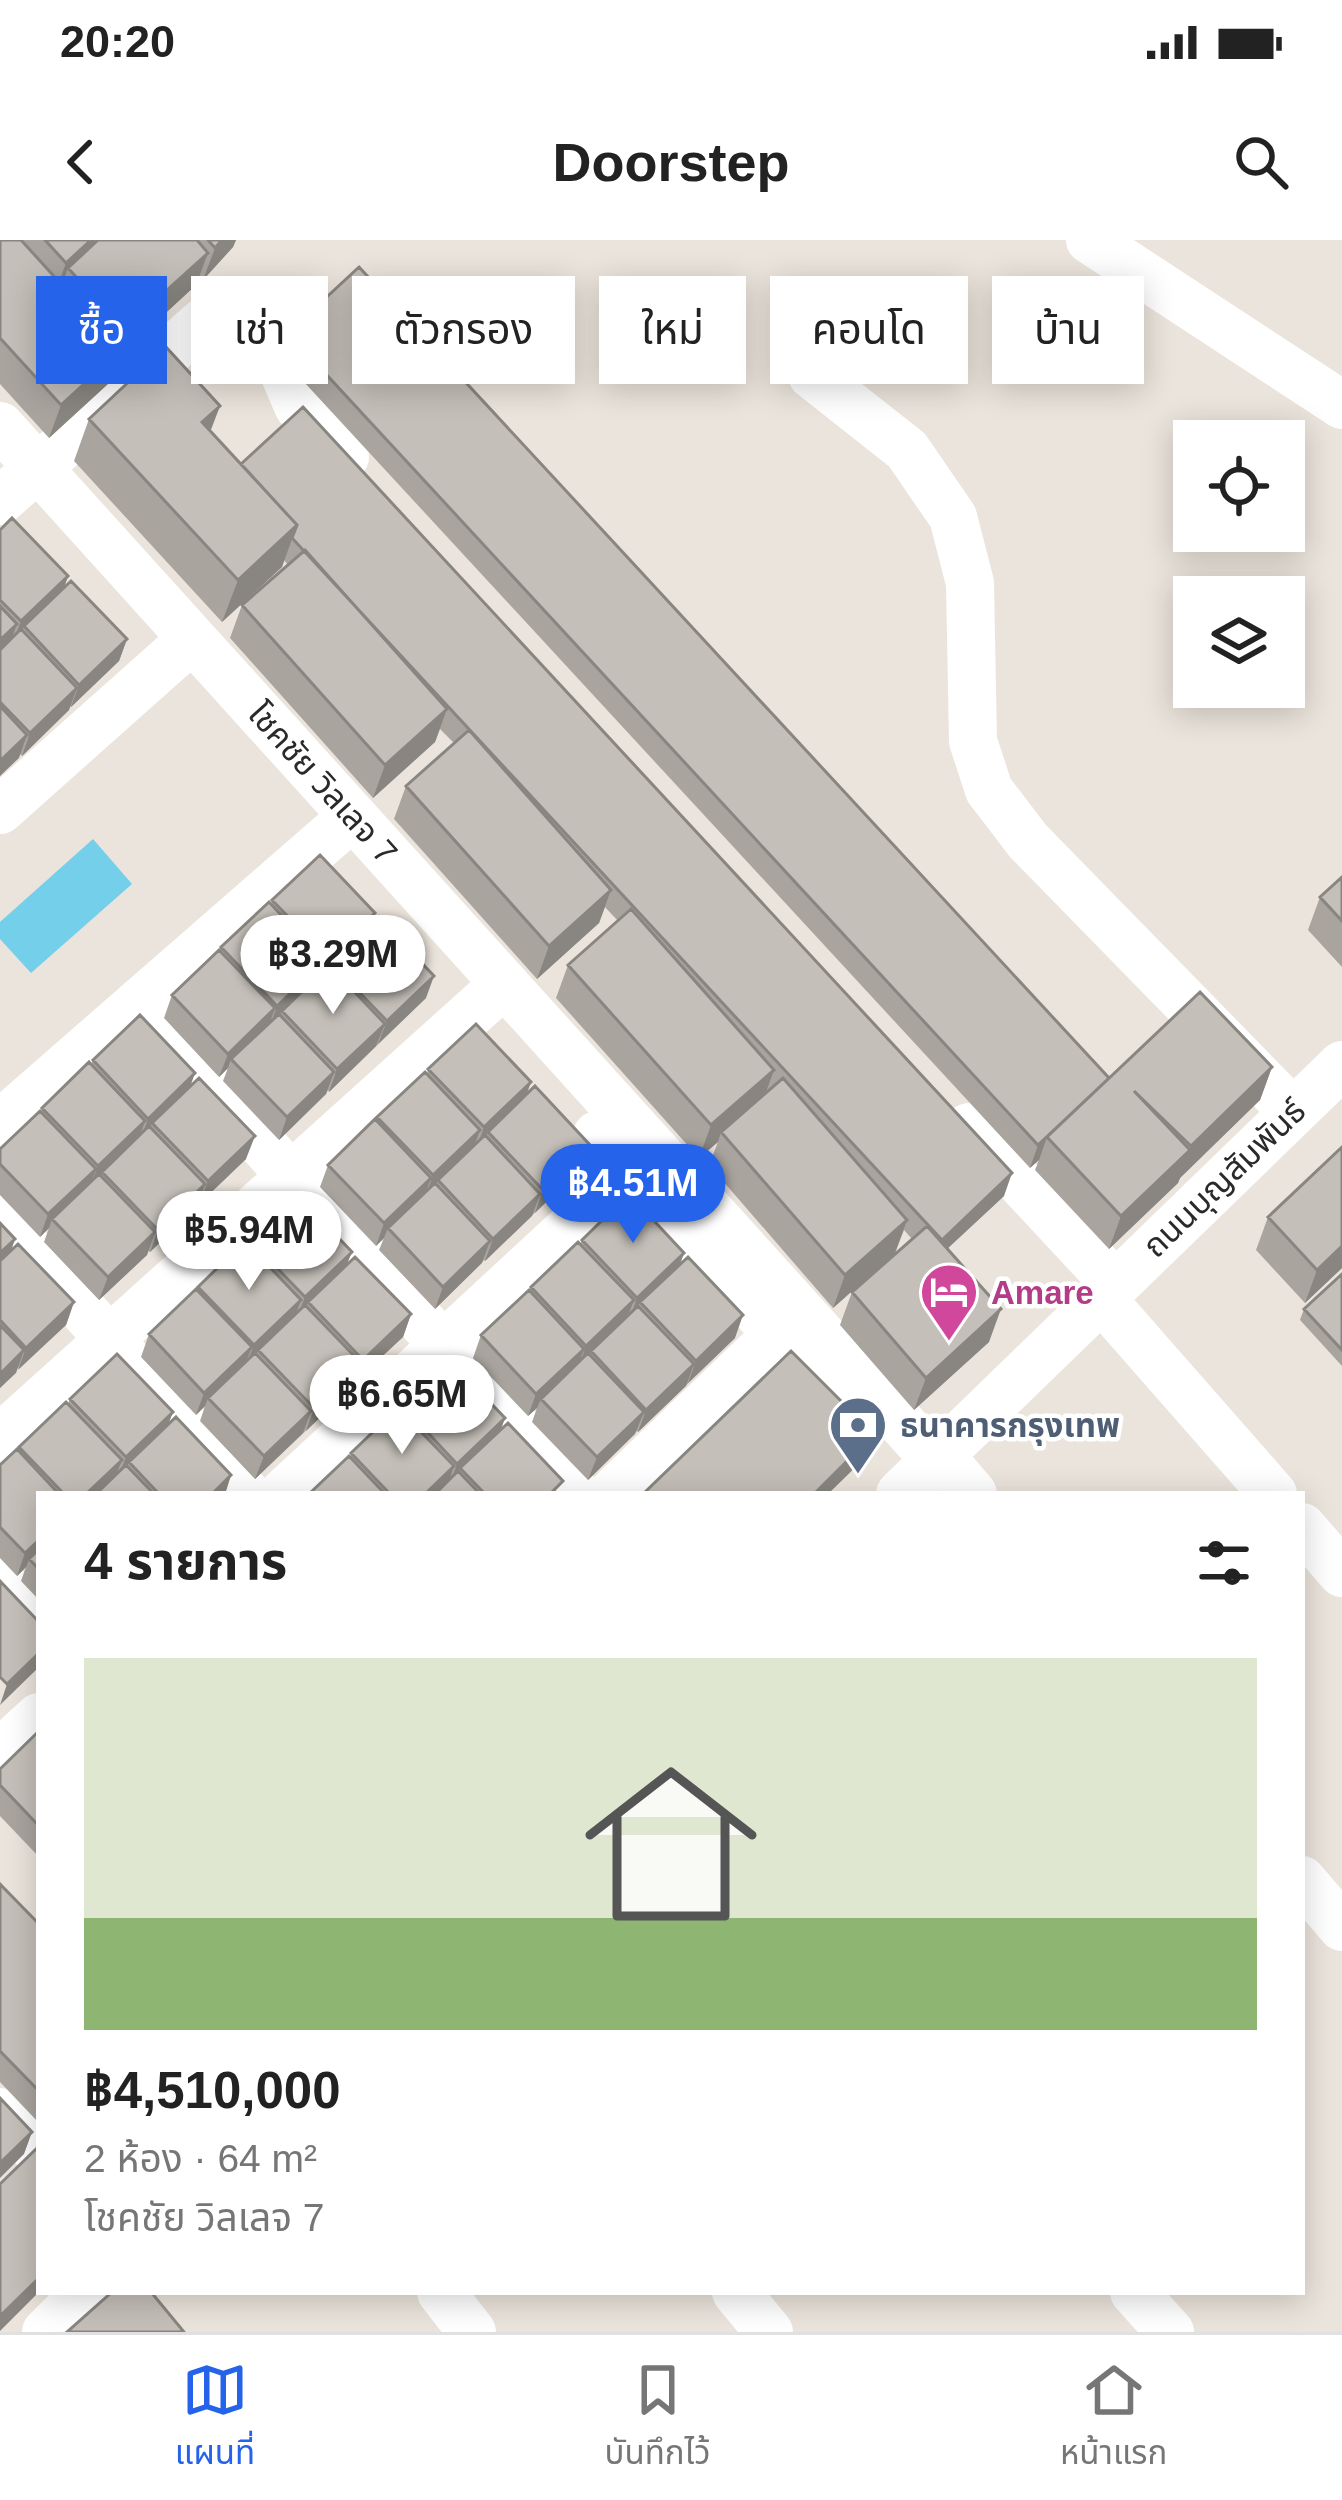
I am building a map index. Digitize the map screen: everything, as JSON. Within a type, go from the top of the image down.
[{"type":"street","points":[[1090,240],[1342,405]]},
{"type":"street","points":[[13,482],[191,332]]},
{"type":"street","points":[[289,384],[298,406],[380,494]]},
{"type":"street","points":[[823,384],[907,450],[952,517],[970,583],[973,741],[989,790],[1028,841],[1292,1111]]},
{"type":"street","name":"โชคชัย วิลเลจ 7","points":[[0,426],[13,482],[182,647],[922,1472],[966,1491]]},
{"type":"street","points":[[0,810],[182,647]]},
{"type":"street","points":[[0,1124],[344,825]]},
{"type":"street","points":[[0,1438],[492,993]]},
{"type":"street","points":[[137,1005],[574,1491]]},
{"type":"street","name":"ถนนบุญสัมพันธ์","points":[[922,1472],[1342,1065]]},
{"type":"street","points":[[935,1091],[1108,1291],[1271,1491]]},
{"type":"street","points":[[286,1491],[642,1161]]},
{"type":"street","points":[[0,1217],[244,1491]]},
{"type":"street","points":[[614,1491],[788,1323]]},
{"type":"street","points":[[1305,1530],[1342,1573]]},
{"type":"street","points":[[0,1581],[36,1622]]},
{"type":"street","points":[[0,1753],[36,1720]]},
{"type":"street","points":[[1305,1884],[1342,1927]]},
{"type":"street","points":[[0,2112],[36,2150]]},
{"type":"street","points":[[46,2332],[83,2295]]},
{"type":"street","points":[[443,2295],[472,2332]]},
{"type":"street","points":[[738,2295],[769,2332]]},
{"type":"street","points":[[1137,2295],[1170,2332]]},
{"type":"water","points":[[93,839],[132,884],[31,973],[0,939],[0,922]]},
{"type":"building","points":[[0,240],[21,240],[54,276],[36,276],[36,378],[0,338]]},
{"type":"building","points":[[45,240],[91,240],[66,263]]},
{"type":"building","points":[[98,240],[197,240],[208,253],[167,290],[167,276],[75,276],[68,268]]},
{"type":"building","points":[[359,267],[367,276],[352,276],[352,384],[467,384],[1109,1078],[1038,1145],[328,376],[328,296]]},
{"type":"building","points":[[167,348],[191,374],[191,384],[200,384],[220,406],[202,422],[297,525],[238,580],[89,419],[126,384],[167,384]]},
{"type":"building","points":[[42,384],[84,384],[61,405]]},
{"type":"building","points":[[303,407],[1012,1173],[942,1240],[292,538],[297,525],[241,464]]},
{"type":"building","points":[[12,518],[68,576],[21,621],[0,600],[0,530]]},
{"type":"building","points":[[305,550],[447,709],[385,765],[242,605]]},
{"type":"building","points":[[71,581],[127,639],[79,685],[24,626]]},
{"type":"building","points":[[0,606],[17,624],[0,640]]},
{"type":"building","points":[[21,629],[77,688],[30,733],[0,702],[0,650]]},
{"type":"building","points":[[0,706],[27,735],[0,761]]},
{"type":"building","points":[[469,730],[611,890],[549,946],[406,786]]},
{"type":"building","points":[[320,855],[375,913],[328,958],[272,900]]},
{"type":"building","points":[[1342,877],[1342,921],[1320,897]]},
{"type":"building","points":[[269,902],[324,961],[277,1006],[221,947]]},
{"type":"building","points":[[631,909],[774,1070],[711,1125],[568,965]]},
{"type":"building","points":[[378,917],[434,976],[387,1021],[331,963]]},
{"type":"building","points":[[219,950],[275,1008],[228,1054],[172,995]]},
{"type":"building","points":[[329,965],[385,1024],[337,1069],[282,1011]]},
{"type":"building","points":[[1200,992],[1272,1067],[1191,1146],[1134,1091],[1190,1150],[1121,1216],[1047,1137]]},
{"type":"building","points":[[279,1014],[334,1072],[287,1117],[231,1059]]},
{"type":"building","points":[[140,1015],[195,1073],[148,1119],[93,1060]]},
{"type":"building","points":[[476,1024],[531,1082],[484,1127],[428,1069]]},
{"type":"building","points":[[89,1062],[145,1121],[98,1166],[42,1108]]},
{"type":"building","points":[[425,1072],[480,1130],[433,1175],[377,1117]]},
{"type":"building","points":[[199,1078],[255,1136],[208,1181],[152,1123]]},
{"type":"building","points":[[783,1078],[907,1220],[845,1275],[721,1132]]},
{"type":"building","points":[[535,1086],[590,1145],[543,1190],[488,1132]]},
{"type":"building","points":[[40,1111],[96,1169],[48,1214],[0,1164],[0,1149]]},
{"type":"building","points":[[375,1119],[431,1178],[384,1223],[328,1165]]},
{"type":"building","points":[[149,1126],[205,1184],[158,1230],[102,1172]]},
{"type":"building","points":[[485,1135],[540,1194],[493,1239],[438,1180]]},
{"type":"building","points":[[1342,1147],[1342,1246],[1317,1270],[1268,1217]]},
{"type":"building","points":[[99,1174],[155,1232],[108,1277],[52,1219]]},
{"type":"building","points":[[435,1183],[490,1241],[443,1287],[388,1228]]},
{"type":"building","points":[[296,1193],[352,1252],[305,1297],[249,1239]]},
{"type":"building","points":[[629,1194],[684,1253],[637,1298],[582,1240]]},
{"type":"building","points":[[0,1223],[15,1239],[0,1253]]},
{"type":"building","points":[[927,1226],[1001,1309],[926,1378],[852,1292]]},
{"type":"building","points":[[245,1241],[301,1300],[254,1345],[198,1287]]},
{"type":"building","points":[[578,1242],[634,1300],[586,1346],[531,1287]]},
{"type":"building","points":[[18,1244],[74,1302],[26,1348],[0,1320],[0,1261]]},
{"type":"building","points":[[355,1257],[411,1314],[363,1360],[308,1302]]},
{"type":"building","points":[[688,1257],[743,1315],[696,1361],[640,1302]]},
{"type":"building","points":[[1342,1274],[1342,1350],[1304,1309]]},
{"type":"building","points":[[196,1289],[252,1347],[204,1393],[149,1334]]},
{"type":"building","points":[[529,1290],[584,1349],[536,1394],[481,1335]]},
{"type":"building","points":[[305,1305],[361,1363],[314,1408],[258,1350]]},
{"type":"building","points":[[638,1306],[694,1364],[646,1410],[591,1351]]},
{"type":"building","points":[[0,1325],[24,1350],[0,1374]]},
{"type":"building","points":[[791,1351],[874,1434],[817,1491],[646,1491]]},
{"type":"building","points":[[255,1353],[311,1411],[264,1456],[208,1398]]},
{"type":"building","points":[[588,1353],[644,1412],[597,1457],[541,1399]]},
{"type":"building","points":[[117,1354],[173,1412],[126,1457],[70,1399]]},
{"type":"building","points":[[449,1360],[505,1418],[457,1464],[402,1405]]},
{"type":"building","points":[[66,1402],[122,1460],[89,1491],[61,1491],[19,1447]]},
{"type":"building","points":[[398,1408],[454,1466],[428,1491],[387,1491],[351,1453]]},
{"type":"building","points":[[176,1417],[231,1475],[215,1491],[156,1491],[129,1462]]},
{"type":"building","points":[[508,1423],[563,1481],[553,1491],[482,1491],[460,1468]]},
{"type":"building","points":[[17,1449],[56,1491],[36,1491],[36,1543],[25,1553],[0,1527],[0,1465]]},
{"type":"building","points":[[349,1456],[382,1491],[312,1491]]},
{"type":"building","points":[[126,1465],[151,1491],[99,1491]]},
{"type":"building","points":[[458,1471],[477,1491],[438,1491]]},
{"type":"building","points":[[0,1581],[36,1619],[36,1656],[7,1684],[0,1677]]},
{"type":"building","points":[[36,1734],[36,1823],[0,1785],[0,1769]]},
{"type":"building","points":[[0,1884],[36,1921],[36,2088],[0,2051]]},
{"type":"building","points":[[0,2098],[32,2132],[0,2163]]},
{"type":"building","points":[[36,2149],[36,2281],[0,2316],[0,2184]]},
{"type":"building","points":[[109,2295],[153,2295],[184,2332],[67,2332]]},
{"type":"place","name":"Amare","points":[[949,1343]]},
{"type":"place","name":"ธนาคารกรุงเทพ","points":[[858,1476]]}]
